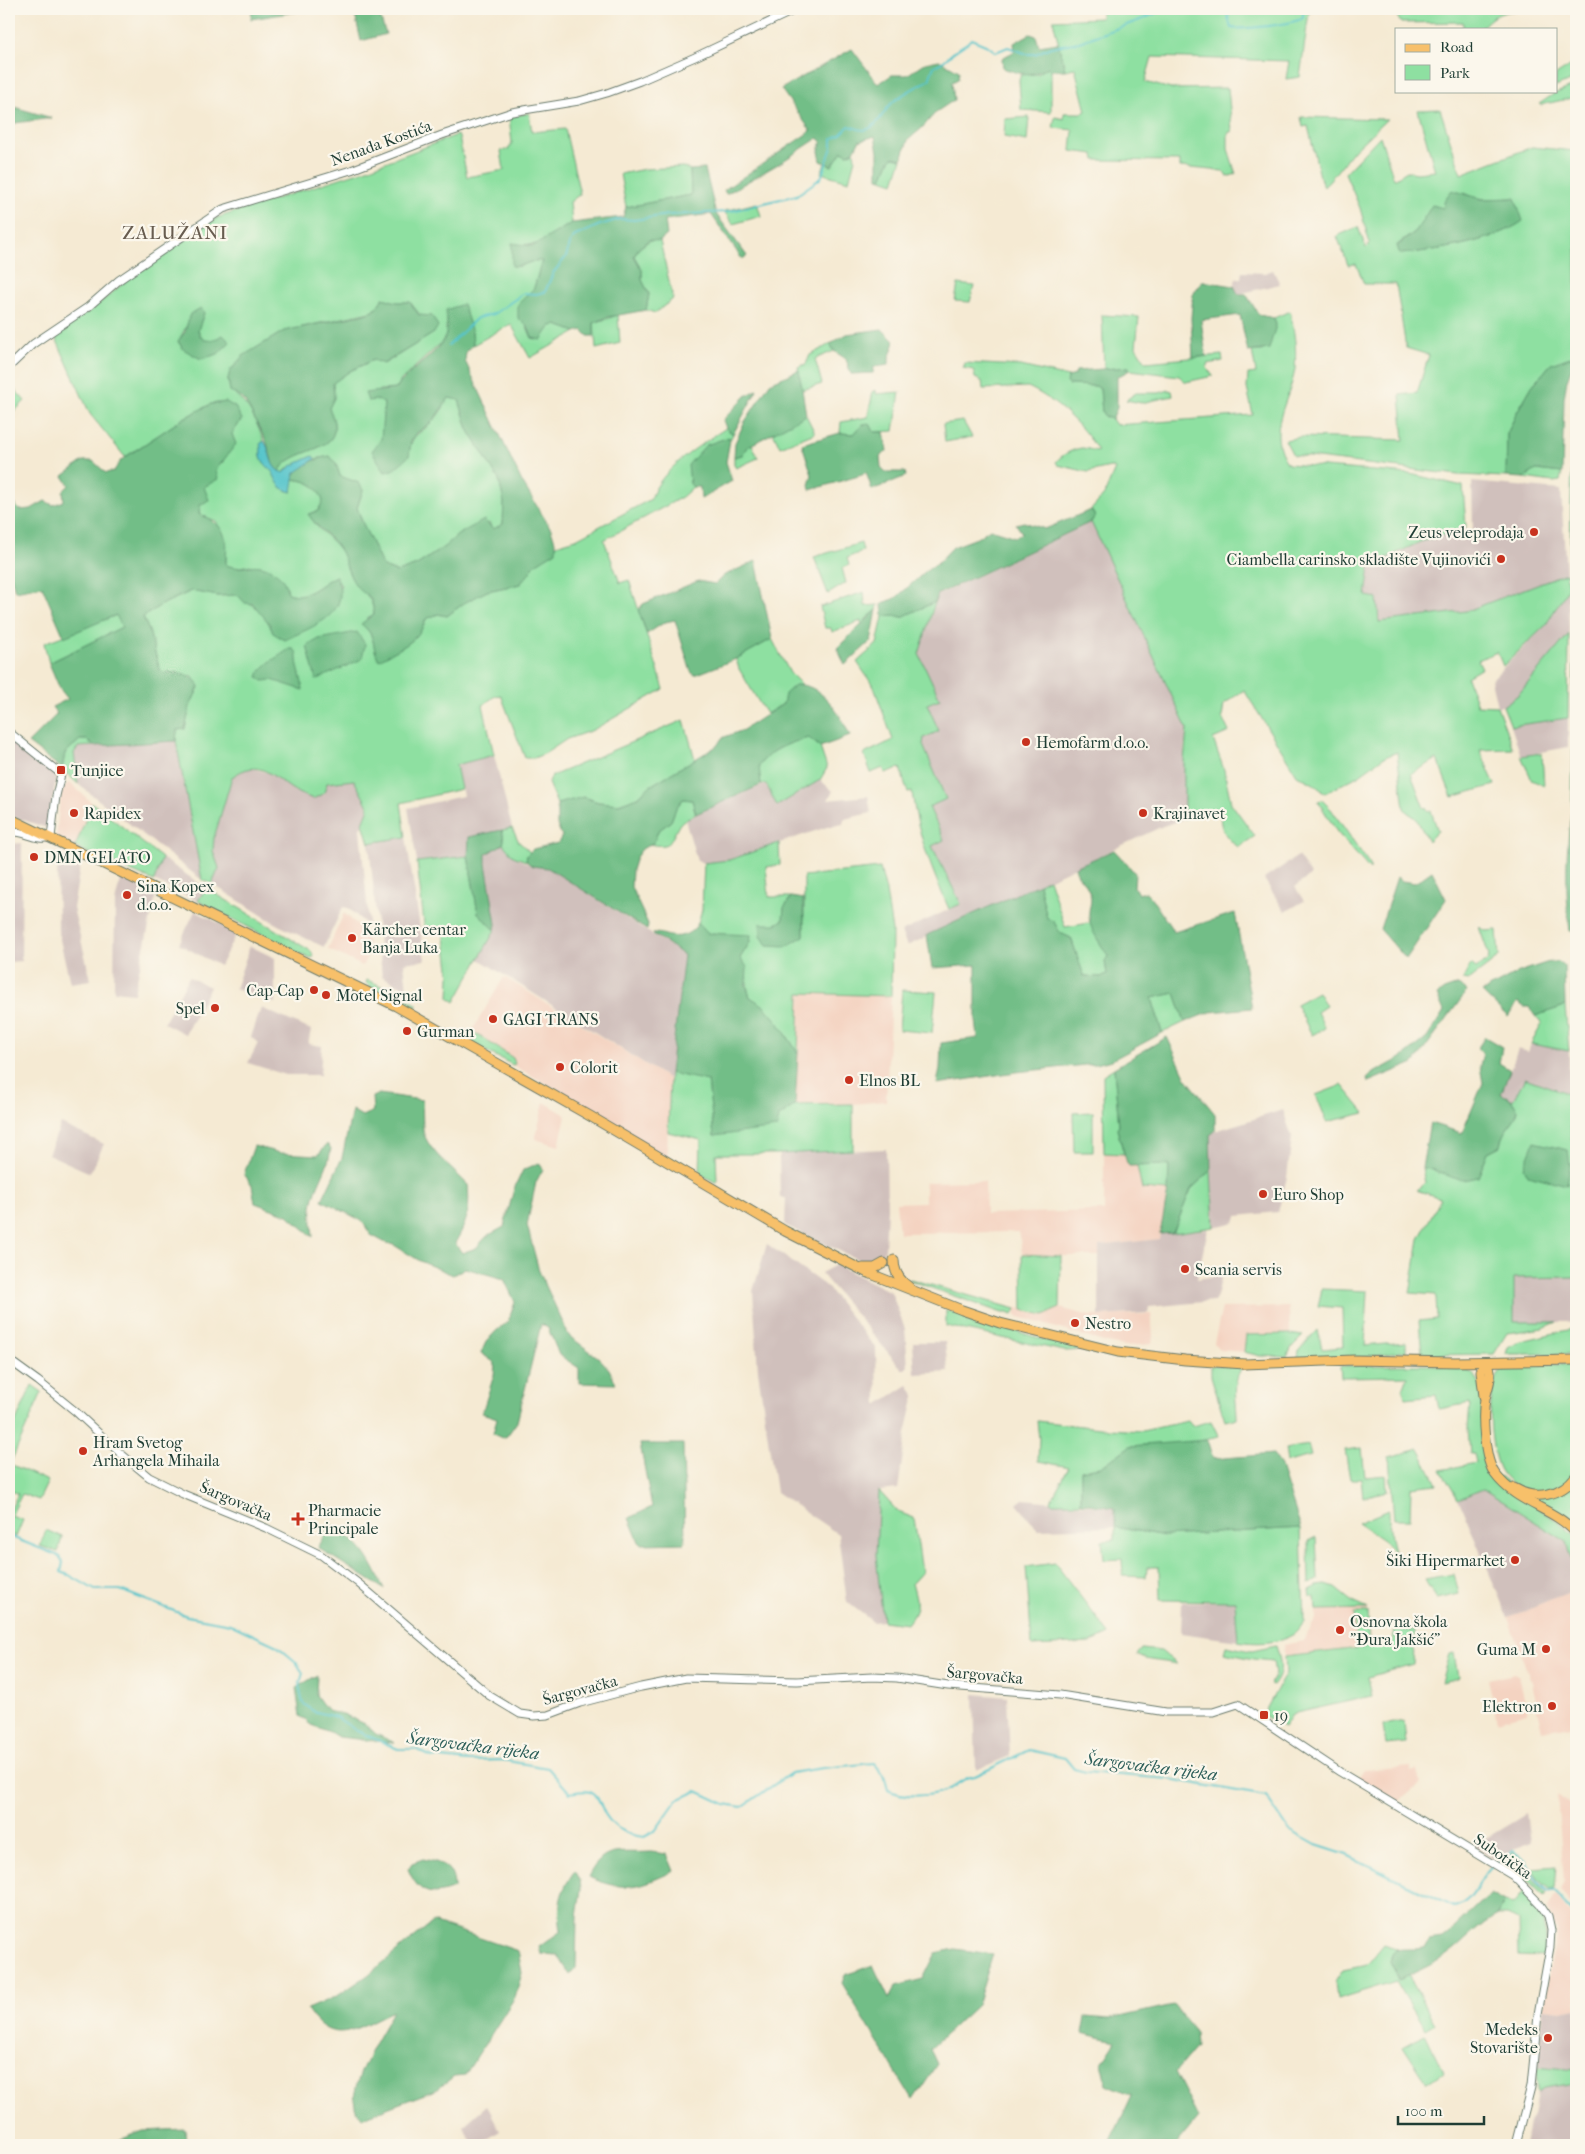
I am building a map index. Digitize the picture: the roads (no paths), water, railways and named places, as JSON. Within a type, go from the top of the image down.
[{"type":"main road","points":[[9,818],[396,1006],[590,1116],[785,1231],[866,1272],[920,1294],[1020,1328],[1118,1352],[1159,1358],[1246,1364],[1354,1360],[1455,1362],[1575,1360]]},
{"type":"main road","points":[[894,1260],[899,1278],[920,1294]]},
{"type":"main road","points":[[851,1264],[870,1269],[878,1267],[884,1262]]},
{"type":"main road","points":[[1486,1381],[1499,1368],[1514,1361]]},
{"type":"main road","points":[[1455,1362],[1472,1369],[1486,1381]]},
{"type":"main road","points":[[1487,1362],[1481,1371],[1486,1381],[1486,1446],[1490,1464],[1499,1479],[1515,1494],[1559,1518],[1576,1533]]},
{"type":"main road","points":[[1499,1479],[1517,1490],[1537,1496],[1561,1490],[1576,1476]]},
{"type":"street","name":"Nenada Kostića","points":[[9,366],[33,344],[88,306],[119,280],[222,209],[351,170],[442,135],[512,112],[579,101],[607,93],[695,57],[797,9]]},
{"type":"street","points":[[9,732],[61,774],[51,837],[43,840],[22,832],[9,832]]},
{"type":"street","name":"Šargovačka","points":[[9,1360],[75,1411],[120,1453],[150,1477],[183,1494],[266,1528],[321,1556],[362,1586],[490,1696],[520,1714],[534,1716],[548,1714],[580,1703],[641,1687],[686,1678],[797,1681],[872,1677],[897,1678],[948,1686],[1076,1697],[1166,1712],[1214,1712],[1238,1704]]},
{"type":"street","name":"Subotička","points":[[1238,1704],[1340,1772],[1502,1869],[1522,1883],[1538,1900],[1548,1916],[1551,1930],[1537,2023],[1531,2087],[1516,2145]]},
{"type":"water","points":[[264,441],[275,468],[284,473],[291,466],[313,456],[315,459],[295,473],[292,492],[280,485],[263,461],[260,444]]},
{"type":"waterway","points":[[448,346],[477,318],[494,314],[524,293],[536,294],[545,292],[553,273],[566,257],[571,240],[575,236],[600,225],[620,219],[634,220],[668,215],[727,212],[797,195],[821,178],[832,147],[832,139],[849,126],[860,130],[872,127],[893,102],[908,91],[929,80],[934,66],[945,60],[971,39],[988,46],[996,52],[1008,47],[1027,54],[1035,54],[1051,47],[1079,42],[1165,9]]},
{"type":"waterway","points":[[1226,9],[1231,28],[1268,26],[1298,20],[1303,18],[1303,9]]},
{"type":"waterway","name":"Šargovačka rijeka","points":[[9,1536],[59,1556],[63,1562],[61,1572],[95,1590],[120,1590],[187,1616],[230,1624],[277,1646],[296,1662],[303,1673],[299,1686],[303,1703],[313,1711],[336,1717],[357,1731],[398,1749],[415,1749],[432,1757],[469,1761],[502,1760],[548,1768],[570,1793],[590,1792],[598,1798],[605,1814],[617,1828],[638,1836],[644,1837],[655,1831],[677,1800],[697,1791],[725,1804],[742,1807],[791,1773],[874,1763],[884,1775],[888,1790],[894,1793],[928,1795],[945,1791],[965,1779],[1029,1750],[1065,1758],[1074,1769],[1086,1772],[1169,1779],[1266,1796],[1289,1830],[1316,1845],[1347,1855],[1454,1907],[1472,1895],[1483,1877],[1493,1866]]},
{"type":"waterway","name":"Šargovačka rijeka","points":[[1497,1863],[1513,1851],[1523,1858],[1537,1881],[1548,1891],[1554,1890],[1557,1893],[1576,1921]]},
{"type":"place","name":"Zeus veleprodaja","points":[[1534,532]]},
{"type":"place","name":"Ciambella carinsko skladište Vujinovići","points":[[1501,559]]},
{"type":"place","name":"Hemofarm d.o.o.","points":[[1026,742]]},
{"type":"place","name":"Tunjice","points":[[61,770]]},
{"type":"place","name":"Rapidex","points":[[74,813]]},
{"type":"place","name":"Krajinavet","points":[[1143,813]]},
{"type":"place","name":"DMN GELATO","points":[[34,857]]},
{"type":"place","name":"Sina Kopex d.o.o.","points":[[127,895]]},
{"type":"place","name":"Kärcher centar Banja Luka","points":[[352,938]]},
{"type":"place","name":"Cap-Cap","points":[[314,990]]},
{"type":"place","name":"Motel Signal","points":[[326,995]]},
{"type":"place","name":"Spel","points":[[215,1008]]},
{"type":"place","name":"GAGI TRANS","points":[[493,1019]]},
{"type":"place","name":"Gurman","points":[[407,1031]]},
{"type":"place","name":"Colorit","points":[[560,1067]]},
{"type":"place","name":"Elnos BL","points":[[849,1080]]},
{"type":"place","name":"Euro Shop","points":[[1263,1194]]},
{"type":"place","name":"Scania servis","points":[[1185,1269]]},
{"type":"place","name":"Nestro","points":[[1075,1323]]},
{"type":"place","name":"Hram Svetog Arhangela Mihaila","points":[[83,1451]]},
{"type":"place","name":"Pharmacie Principale","points":[[298,1519]]},
{"type":"place","name":"Šiki Hipermarket","points":[[1515,1560]]},
{"type":"place","name":"Osnovna škola \"Đura Jakšić\"","points":[[1340,1630]]},
{"type":"place","name":"Guma M","points":[[1546,1649]]},
{"type":"place","name":"Elektron","points":[[1552,1706]]},
{"type":"place","name":"19","points":[[1264,1715]]},
{"type":"place","name":"Medeks Stovarište","points":[[1548,2038]]},
{"type":"district","name":"ZALUŽANI","points":[[175,233]]}]
